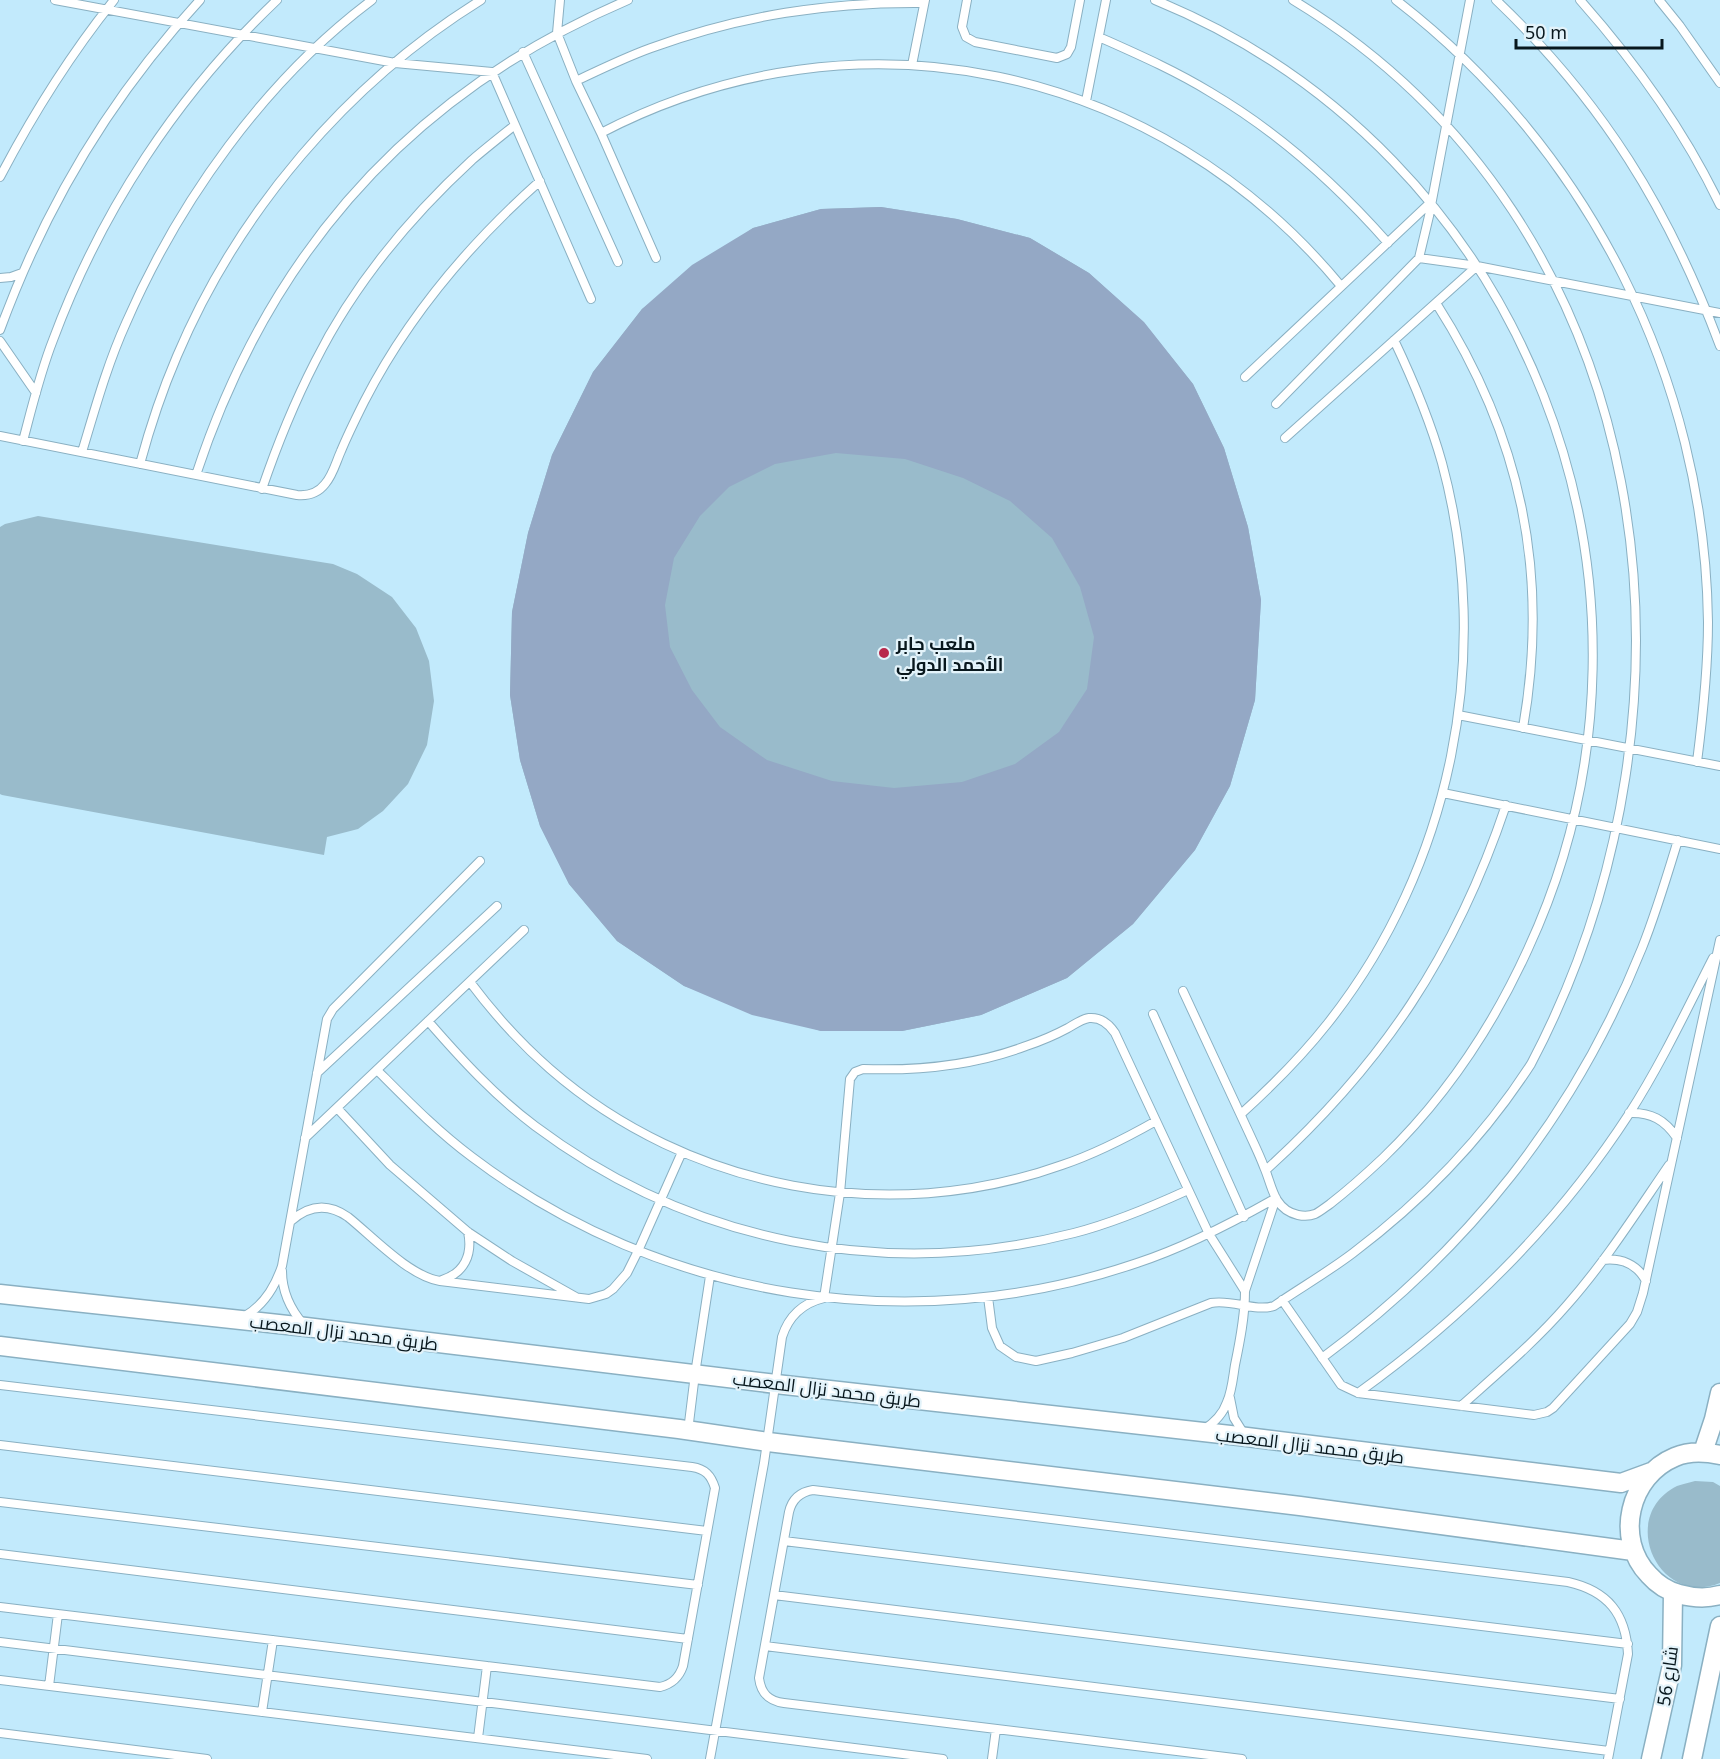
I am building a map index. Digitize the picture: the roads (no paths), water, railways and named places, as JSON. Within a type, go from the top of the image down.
[{"type":"street","name":"طريق محمد نزال المعصب","points":[[0,1294],[239,1319],[776,1384],[1247,1437],[1621,1484],[1651,1472]]},
{"type":"street","points":[[0,1346],[1300,1506],[1633,1551]]},
{"type":"street","points":[[1720,1393],[1714,1419],[1712,1453],[1675,1456],[1651,1472],[1635,1495],[1628,1523],[1633,1551],[1643,1569],[1656,1583],[1673,1593],[1693,1598],[1720,1595]]},
{"type":"street","name":"شارع 56","points":[[1651,1759],[1672,1665],[1673,1593]]},
{"type":"street","points":[[1692,1759],[1720,1626]]},
{"type":"street","points":[[1713,1662],[1720,1683]]},
{"type":"lane","points":[[55,0],[395,63],[492,72]]},
{"type":"lane","points":[[0,177],[61,72],[114,0]]},
{"type":"lane","points":[[0,330],[22,273],[61,192],[91,141],[179,22],[200,0]]},
{"type":"lane","points":[[23,441],[52,341],[90,253],[112,210],[137,169],[192,91],[277,0]]},
{"type":"lane","points":[[82,452],[101,387],[125,324],[154,263],[188,204],[227,148],[270,96],[317,48],[372,0]]},
{"type":"lane","points":[[140,464],[160,399],[194,319],[253,219],[300,158],[352,102],[395,63],[441,27],[481,0]]},
{"type":"lane","points":[[560,0],[557,33],[576,81],[656,258]]},
{"type":"lane","points":[[196,475],[208,438],[239,366],[262,322],[298,264],[346,202],[393,152],[430,119],[492,72],[557,33],[628,0]]},
{"type":"lane","points":[[967,0],[962,27],[966,37],[975,42],[1057,58],[1067,54],[1071,46],[1080,0]]},
{"type":"lane","points":[[1086,101],[1106,0]]},
{"type":"lane","points":[[1155,0],[1218,29],[1296,77],[1323,98],[1376,143],[1400,167],[1431,202],[1478,266],[1513,327],[1537,379],[1557,433],[1576,499],[1587,568],[1593,637],[1588,740],[1573,819],[1545,911],[1518,970],[1487,1026],[1451,1080],[1431,1105],[1388,1153],[1317,1214],[1294,1215],[1281,1206],[1276,1198],[1241,1114],[1182,991]]},
{"type":"lane","points":[[1293,0],[1329,23],[1410,88],[1446,123],[1494,178],[1533,233]]},
{"type":"lane","points":[[1396,0],[1460,54],[1514,110],[1557,165],[1613,253],[1657,349],[1678,415],[1689,460],[1700,518],[1707,588],[1705,692],[1696,762]]},
{"type":"lane","points":[[1276,404],[1419,258],[1470,0]]},
{"type":"lane","points":[[1496,0],[1569,76],[1637,171],[1692,274],[1720,346]]},
{"type":"lane","points":[[1580,0],[1618,44],[1654,93],[1688,145],[1720,205]]},
{"type":"lane","points":[[1659,0],[1720,83]]},
{"type":"lane","points":[[576,81],[649,49],[750,19],[820,7],[925,2],[912,64]]},
{"type":"lane","points":[[1099,37],[1142,55],[1176,73],[1275,135],[1362,213],[1388,243]]},
{"type":"lane","points":[[523,52],[618,262]]},
{"type":"lane","points":[[601,133],[634,116],[683,96],[758,76],[836,65],[912,64],[1000,76],[1086,101],[1162,136],[1228,178],[1288,228],[1341,286]]},
{"type":"lane","points":[[492,72],[591,299]]},
{"type":"lane","points":[[262,489],[280,437],[316,359],[361,287],[406,228],[442,189],[473,159],[515,125]]},
{"type":"lane","points":[[0,436],[262,489],[303,496],[314,493],[327,483],[375,381],[414,318],[478,240],[540,182]]},
{"type":"lane","points":[[1245,377],[1431,202]]},
{"type":"lane","points":[[1419,258],[1478,266],[1720,314]]},
{"type":"lane","points":[[1285,438],[1478,266]]},
{"type":"lane","points":[[0,278],[22,273]]},
{"type":"lane","points":[[1558,273],[1568,291]]},
{"type":"lane","points":[[1436,303],[1467,354],[1484,390],[1502,435],[1519,492],[1529,551],[1533,610],[1531,669],[1523,728]]},
{"type":"lane","points":[[1241,1114],[1308,1048],[1365,970],[1411,885],[1443,793],[1458,715],[1463,662],[1464,620],[1460,556],[1442,461],[1422,401],[1394,340]]},
{"type":"lane","points":[[0,341],[36,393]]},
{"type":"lane","points":[[1458,715],[1588,740],[1648,757],[1720,766]]},
{"type":"lane","points":[[1648,757],[1650,743]]},
{"type":"lane","points":[[1443,793],[1573,819],[1634,827],[1720,849]]},
{"type":"lane","points":[[1266,1170],[1348,1088],[1385,1042],[1419,993],[1449,942],[1466,906],[1486,861],[1506,805]]},
{"type":"lane","points":[[1630,842],[1634,827]]},
{"type":"lane","points":[[1322,1358],[1377,1316],[1455,1243],[1497,1195],[1536,1143],[1577,1081],[1618,1005],[1651,926],[1678,840]]},
{"type":"lane","points":[[239,1319],[249,1314],[266,1298],[282,1266],[327,1019],[333,1009],[480,861]]},
{"type":"lane","points":[[317,1073],[497,906]]},
{"type":"lane","points":[[305,1138],[524,930]]},
{"type":"lane","points":[[1282,1300],[1341,1385],[1358,1393],[1534,1415],[1553,1408],[1630,1324],[1637,1312],[1646,1281],[1719,943]]},
{"type":"lane","points":[[1358,1393],[1421,1346],[1465,1308],[1498,1276],[1568,1198],[1629,1113],[1670,1043],[1719,943]]},
{"type":"lane","points":[[470,982],[494,1013],[549,1069],[580,1094],[621,1121],[682,1152],[750,1177],[784,1185],[840,1193],[891,1195],[926,1194],[995,1184],[1029,1176],[1084,1157],[1156,1121]]},
{"type":"lane","points":[[988,1297],[992,1328],[1000,1346],[1016,1357],[1036,1360],[1072,1353],[1123,1338],[1211,1303],[1221,1301],[1269,1307],[1319,1277],[1379,1233],[1449,1167],[1505,1101],[1530,1066],[1563,1011]]},
{"type":"lane","points":[[1153,1014],[1244,1217]]},
{"type":"lane","points":[[824,1298],[840,1193],[850,1079],[855,1072],[858,1070],[920,1069],[974,1062],[1026,1047],[1083,1019],[1096,1018],[1107,1023],[1116,1033],[1209,1234],[1245,1291]]},
{"type":"lane","points":[[428,1022],[496,1093],[574,1154],[661,1201],[746,1231],[790,1242],[874,1253],[915,1254],[996,1249],[1035,1242],[1104,1224],[1188,1190]]},
{"type":"lane","points":[[377,1070],[422,1115],[480,1163],[524,1193],[580,1224],[638,1251],[710,1276],[767,1289],[824,1298],[879,1302],[934,1302],[988,1297],[1064,1284],[1138,1263],[1209,1234],[1276,1198]]},
{"type":"lane","points":[[337,1108],[390,1165],[468,1232],[512,1261],[580,1299]]},
{"type":"lane","points":[[1629,1113],[1654,1116],[1667,1125],[1677,1138]]},
{"type":"lane","points":[[291,1221],[308,1209],[318,1206],[329,1207],[340,1211],[414,1271],[427,1278],[580,1299],[597,1297],[613,1289],[627,1272],[682,1152]]},
{"type":"lane","points":[[1461,1406],[1536,1339],[1567,1305],[1603,1260],[1672,1162]]},
{"type":"lane","points":[[1199,1432],[1213,1423],[1228,1402],[1245,1305],[1245,1291],[1276,1198]]},
{"type":"lane","points":[[440,1281],[459,1271],[466,1263],[471,1243],[468,1232]]},
{"type":"lane","points":[[1603,1260],[1620,1260],[1631,1264],[1646,1281]]},
{"type":"lane","points":[[282,1266],[287,1299],[292,1310],[306,1327]]},
{"type":"lane","points":[[688,1431],[710,1276]]},
{"type":"lane","points":[[710,1759],[768,1442],[782,1336],[786,1326],[798,1310],[806,1304],[824,1298]]},
{"type":"lane","points":[[0,1385],[699,1468],[710,1475],[715,1488],[681,1672],[672,1683],[660,1687],[0,1607]]},
{"type":"lane","points":[[1230,1394],[1234,1418],[1247,1437]]},
{"type":"lane","points":[[0,1445],[707,1531]]},
{"type":"lane","points":[[765,1646],[1608,1755],[1628,1654],[1624,1625],[1608,1601],[1589,1589],[1568,1582],[813,1491],[806,1491],[794,1499],[784,1541],[759,1678],[760,1686],[769,1699],[776,1702],[1192,1756],[1242,1759]]},
{"type":"lane","points":[[0,1502],[698,1585]]},
{"type":"lane","points":[[784,1541],[1628,1644]]},
{"type":"lane","points":[[0,1554],[688,1639]]},
{"type":"lane","points":[[774,1595],[1620,1698]]},
{"type":"lane","points":[[49,1686],[58,1614]]},
{"type":"lane","points":[[262,1712],[273,1640]]},
{"type":"lane","points":[[0,1642],[943,1759]]},
{"type":"lane","points":[[478,1738],[487,1666]]},
{"type":"lane","points":[[0,1680],[647,1759]]},
{"type":"lane","points":[[992,1759],[996,1729]]},
{"type":"lane","points":[[0,1733],[207,1759]]},
{"type":"place","name":"ملعب جابر الأحمد الدولي","points":[[884,653]]}]
